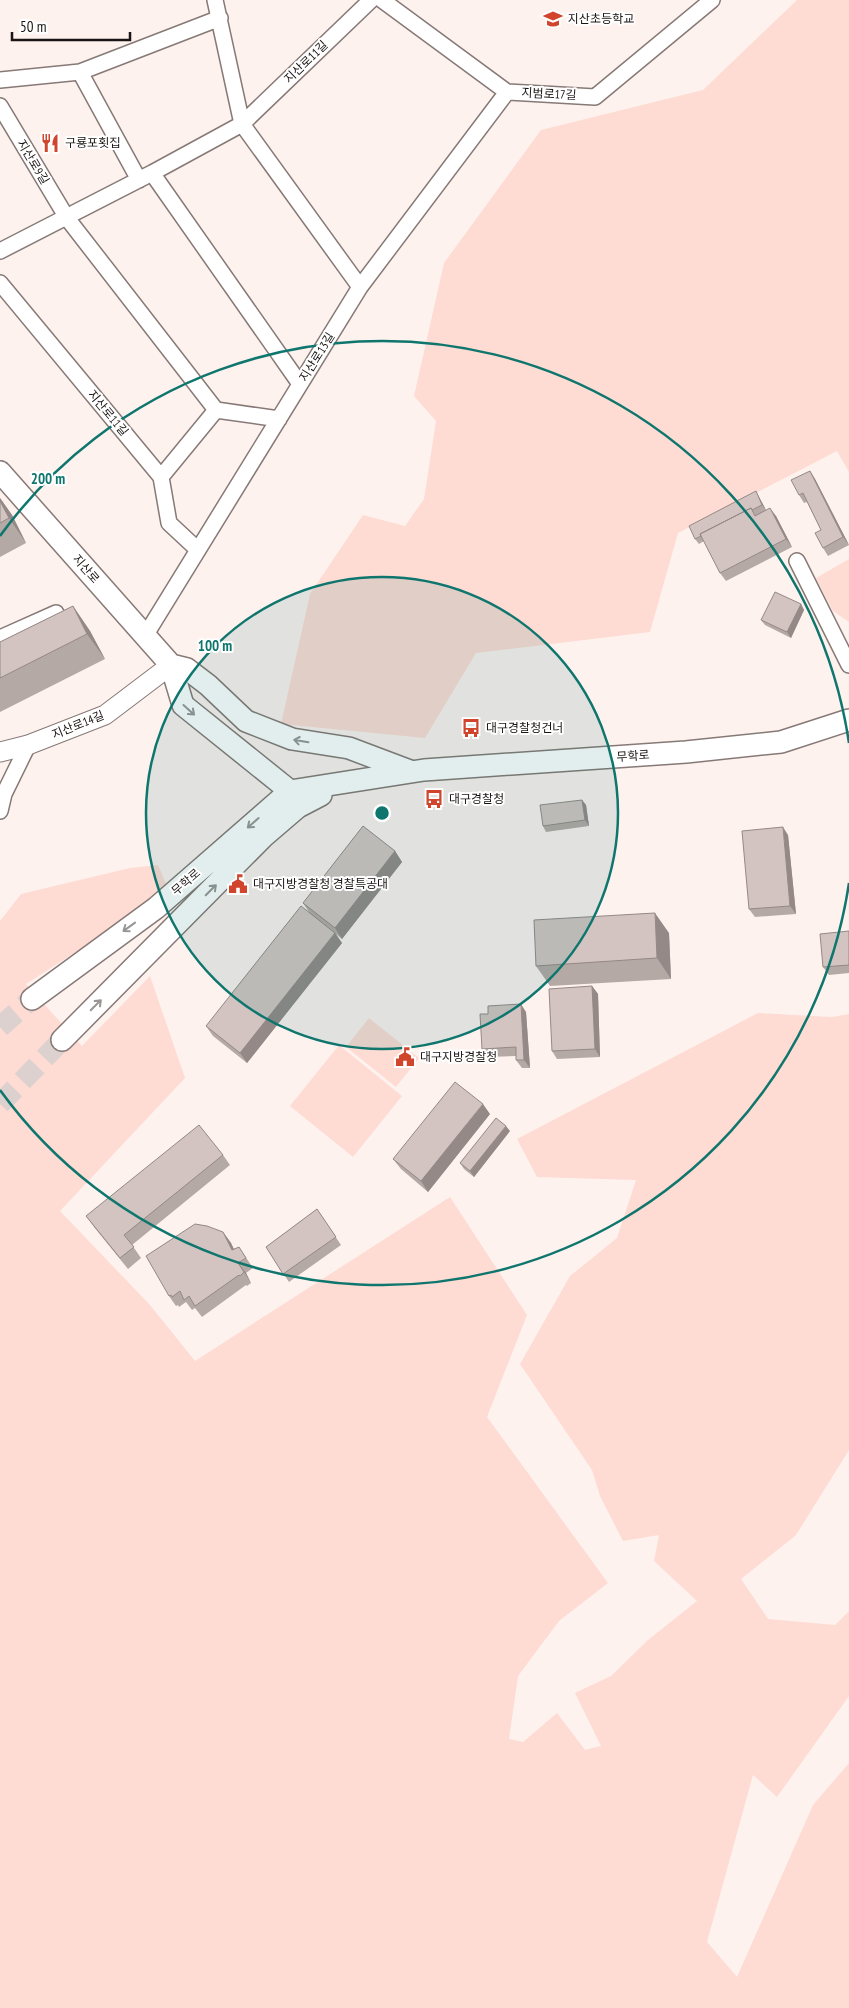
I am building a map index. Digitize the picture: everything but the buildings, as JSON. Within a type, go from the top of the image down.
[{"type":"main road","name":"지산로","points":[[0,472],[171,665],[183,705],[290,791],[313,799]]},
{"type":"main road","name":"지산로","points":[[171,665],[186,669],[208,685],[246,721],[292,739],[349,748]]},
{"type":"main road","name":"무학로","points":[[32,999],[156,908],[290,791],[413,772],[686,752],[781,742],[849,720]]},
{"type":"main road","name":"무학로","points":[[349,748],[413,772]]},
{"type":"main road","name":"무학로","points":[[62,1040],[264,837],[298,807],[345,782]]},
{"type":"street","points":[[215,0],[242,124],[360,287]]},
{"type":"street","name":"지산로11길","points":[[0,251],[146,177],[242,124],[371,0]]},
{"type":"street","name":"지범로17길","points":[[382,0],[507,92],[595,96],[712,0]]},
{"type":"street","points":[[0,80],[80,72],[220,18]]},
{"type":"street","points":[[80,72],[146,177],[300,384]]},
{"type":"street","name":"지산로13길","points":[[145,636],[360,287],[507,92]]},
{"type":"street","name":"지산로9길","points":[[0,106],[67,218]]},
{"type":"street","points":[[67,218],[216,410],[278,420]]},
{"type":"street","name":"지산로11길","points":[[0,282],[162,478]]},
{"type":"street","points":[[198,550],[169,522],[162,478],[216,410]]},
{"type":"street","points":[[797,561],[849,665]]},
{"type":"street","points":[[0,638],[56,613]]},
{"type":"street","name":"지산로14길","points":[[0,752],[28,745],[105,715],[171,665]]},
{"type":"street","points":[[0,811],[4,794],[28,745]]},
{"type":"shaded area","points":[[797,0],[849,0],[849,472],[837,451],[678,533],[650,632],[476,653],[425,738],[281,724],[310,594],[363,515],[405,526],[424,499],[436,421],[414,396],[444,263],[541,130],[703,90]]},
{"type":"shaded area","points":[[849,559],[849,622],[833,611],[816,578]]},
{"type":"shaded area","points":[[158,865],[167,886],[133,915],[26,984],[82,1046],[150,976],[185,1078],[60,1211],[150,1305],[195,1361],[450,1197],[527,1315],[487,1417],[608,1583],[559,1621],[518,1676],[509,1739],[523,1742],[557,1713],[585,1750],[601,1746],[575,1693],[611,1676],[648,1640],[697,1601],[654,1561],[659,1535],[623,1541],[600,1496],[592,1470],[520,1364],[570,1276],[617,1238],[636,1180],[537,1177],[517,1139],[758,1013],[832,1017],[849,1014],[849,1450],[796,1535],[741,1579],[768,1619],[835,1625],[849,1611],[849,1696],[777,1797],[753,1775],[707,1942],[737,1977],[813,1805],[849,1763],[849,2008],[0,2008],[0,921],[21,894],[130,868]]},
{"type":"shaded area","points":[[369,1018],[419,1058],[396,1087],[346,1047]]},
{"type":"shaded area","points":[[339,1045],[402,1096],[353,1157],[290,1106]]},
{"type":"tunnel","points":[[0,1027],[32,999]]},
{"type":"tunnel","points":[[0,1104],[62,1040]]},
{"type":"place","name":"지산초등학교","points":[[553,19]]},
{"type":"place","name":"구룡포횟집","points":[[50,143]]},
{"type":"place","name":"대구경찰청건너","points":[[471,728]]},
{"type":"place","name":"대구경찰청","points":[[434,799]]},
{"type":"place","name":"대구지방경찰청 경찰특공대","points":[[238,884]]},
{"type":"place","name":"대구지방경찰청","points":[[405,1057]]}]
